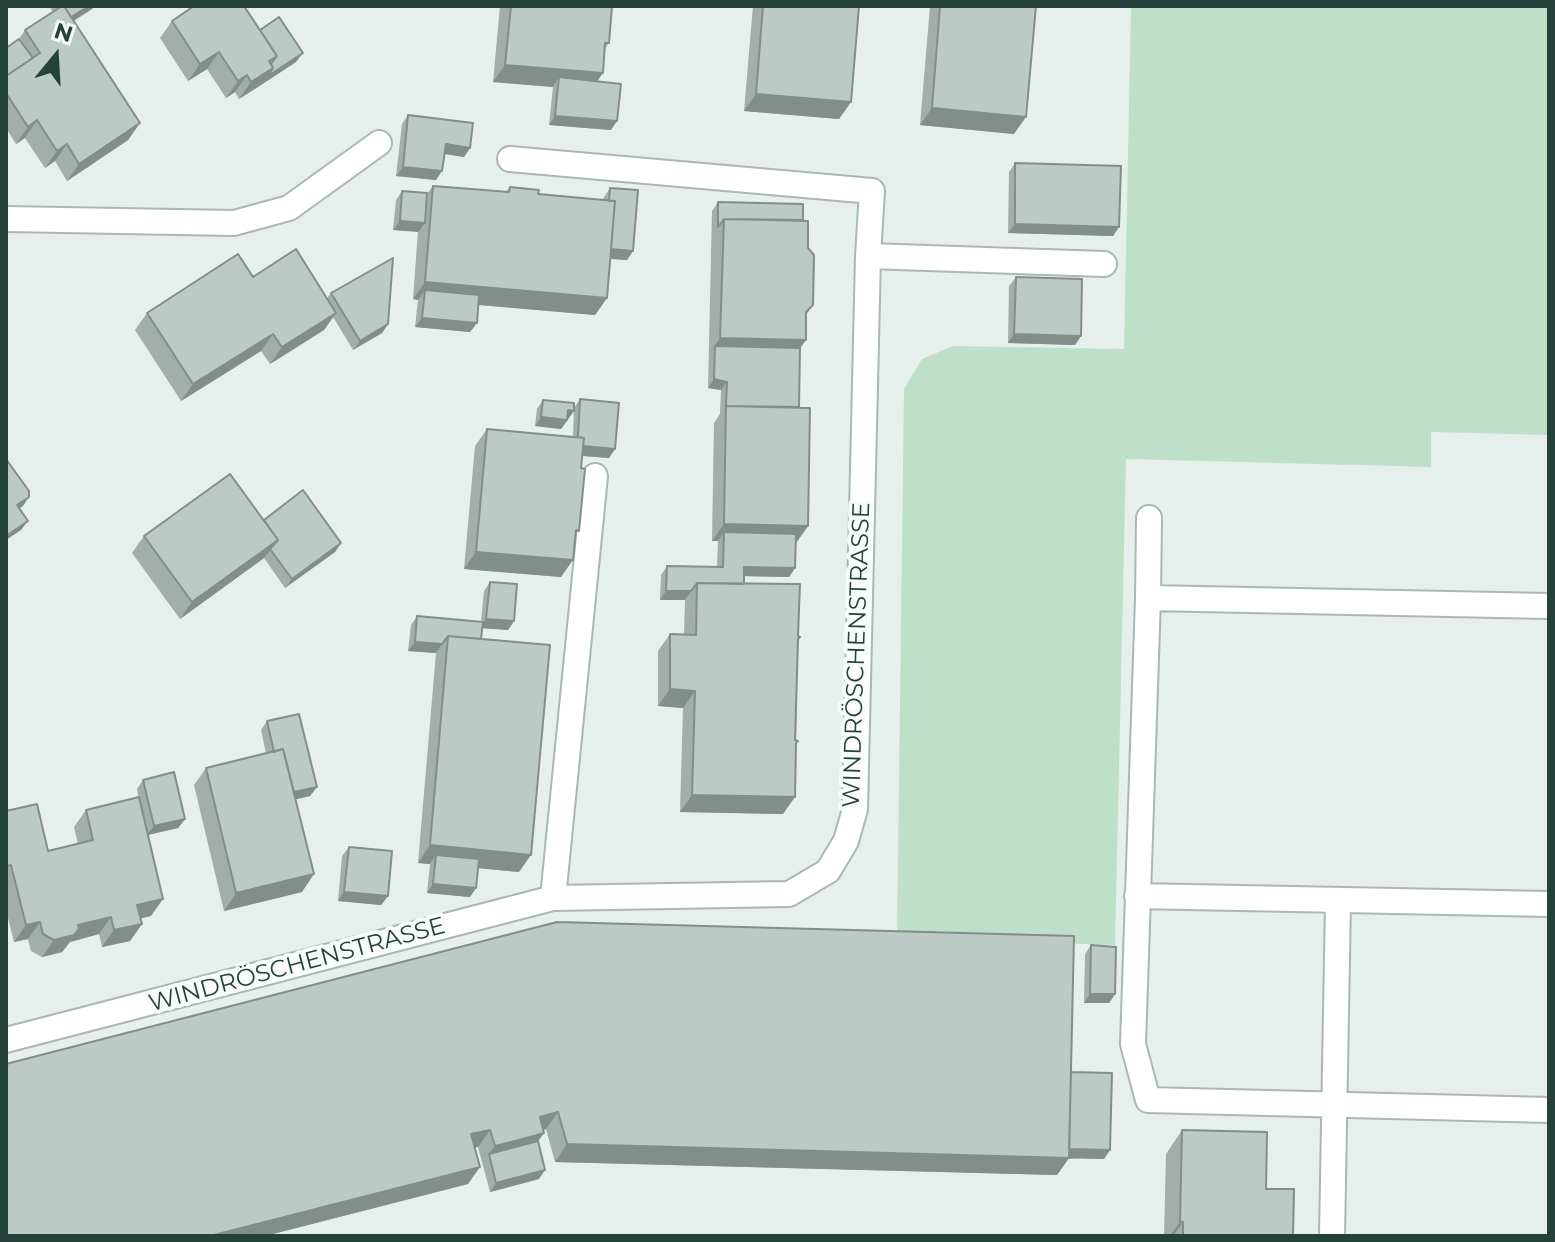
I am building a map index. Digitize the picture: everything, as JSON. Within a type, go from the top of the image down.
[{"type":"street","points":[[6,219],[234,223],[289,208],[379,143]]},
{"type":"street","name":"WINDRÖSCHENSTRASSE","points":[[6,1040],[553,898],[789,894],[828,871],[846,841],[855,809],[872,191],[510,159]]},
{"type":"street","points":[[868,256],[1104,264]]},
{"type":"street","points":[[553,898],[595,476]]},
{"type":"street","points":[[1149,518],[1133,1044],[1148,1100],[1549,1110]]},
{"type":"street","points":[[1148,598],[1549,606]]},
{"type":"street","points":[[1137,896],[1549,904]]},
{"type":"street","points":[[1332,1236],[1338,901]]},
{"type":"green space","points":[[1131,6],[1549,6],[1549,435],[1431,432],[1431,467],[1126,459],[1115,945],[897,938],[904,389],[922,359],[953,346],[1124,349]]},
{"type":"building","points":[[62,6],[140,123],[79,164],[67,144],[57,151],[37,120],[28,127],[6,93],[6,76],[40,53],[25,30]]},
{"type":"building","points":[[64,6],[89,6],[71,17]]},
{"type":"building","points":[[194,6],[244,6],[277,56],[269,61],[273,68],[251,82],[247,75],[238,81],[219,52],[200,64],[172,21]]},
{"type":"building","points":[[511,6],[612,6],[603,73],[505,65]]},
{"type":"building","points":[[763,6],[859,6],[851,102],[756,94]]},
{"type":"building","points":[[940,6],[1036,6],[1026,117],[932,108]]},
{"type":"building","points":[[279,17],[303,53],[268,76],[277,56],[260,30]]},
{"type":"building","points":[[19,39],[33,58],[6,76],[6,48]]},
{"type":"building","points":[[559,77],[621,84],[617,121],[555,116]]},
{"type":"building","points":[[408,115],[473,123],[470,148],[446,144],[442,171],[403,167]]},
{"type":"building","points":[[1015,163],[1121,166],[1119,227],[1015,224]]},
{"type":"building","points":[[433,186],[509,192],[510,187],[539,190],[538,194],[615,201],[607,298],[425,282]]},
{"type":"building","points":[[610,188],[638,190],[633,251],[611,249],[615,201],[609,201]]},
{"type":"building","points":[[402,191],[427,193],[425,223],[400,221]]},
{"type":"building","points":[[718,202],[803,204],[803,220],[724,219],[718,227]]},
{"type":"building","points":[[724,219],[808,221],[808,248],[814,255],[813,305],[806,312],[806,340],[720,338]]},
{"type":"building","points":[[296,249],[336,313],[282,347],[273,334],[193,384],[147,313],[238,254],[253,277]]},
{"type":"building","points":[[393,258],[388,324],[360,341],[331,293]]},
{"type":"building","points":[[1016,277],[1082,279],[1081,336],[1014,334]]},
{"type":"building","points":[[425,290],[479,295],[477,323],[422,318]]},
{"type":"building","points":[[715,346],[800,348],[799,407],[726,406],[727,382],[714,379]]},
{"type":"building","points":[[580,399],[619,403],[615,449],[583,446],[584,438],[578,437]]},
{"type":"building","points":[[543,400],[574,403],[574,411],[568,410],[567,420],[541,417]]},
{"type":"building","points":[[726,406],[810,408],[808,526],[724,524]]},
{"type":"building","points":[[487,429],[584,438],[581,468],[585,469],[573,560],[476,552]]},
{"type":"building","points":[[6,459],[29,491],[29,497],[17,505],[28,521],[6,536]]},
{"type":"building","points":[[230,474],[278,540],[192,602],[144,536]]},
{"type":"building","points":[[303,490],[341,543],[292,579],[270,549],[278,540],[264,520]]},
{"type":"building","points":[[724,532],[796,534],[795,568],[744,567],[744,584],[697,583],[691,591],[666,591],[667,566],[723,567]]},
{"type":"building","points":[[490,582],[517,584],[514,621],[486,619]]},
{"type":"building","points":[[697,583],[800,584],[795,797],[692,795],[695,691],[670,689],[670,634],[696,635]]},
{"type":"building","points":[[417,616],[483,622],[481,639],[448,636],[442,644],[415,642]]},
{"type":"building","points":[[448,636],[550,645],[531,855],[430,845]]},
{"type":"building","points":[[299,714],[317,787],[294,792],[283,749],[274,752],[267,721]]},
{"type":"building","points":[[283,749],[314,874],[236,893],[206,768]]},
{"type":"building","points":[[174,772],[185,819],[154,826],[143,780]]},
{"type":"building","points":[[139,797],[163,899],[137,905],[142,924],[114,930],[111,917],[78,925],[79,929],[74,935],[54,940],[43,934],[40,922],[26,925],[11,865],[6,866],[6,811],[37,804],[48,851],[93,840],[86,810]]},
{"type":"building","points":[[349,847],[392,851],[388,896],[344,892]]},
{"type":"building","points":[[436,855],[479,859],[476,888],[433,884]]},
{"type":"building","points":[[557,922],[1074,936],[1069,1158],[567,1144],[558,1112],[540,1117],[544,1133],[519,1140],[495,1146],[490,1130],[471,1134],[480,1167],[210,1236],[6,1236],[6,1064]]},
{"type":"building","points":[[1091,945],[1116,947],[1115,994],[1090,994]]},
{"type":"building","points":[[1071,1072],[1112,1073],[1110,1150],[1069,1149]]},
{"type":"building","points":[[1182,1130],[1267,1132],[1266,1189],[1294,1189],[1293,1236],[1183,1236],[1183,1222],[1180,1222]]},
{"type":"building","points":[[538,1141],[545,1170],[496,1183],[489,1154]]}]
